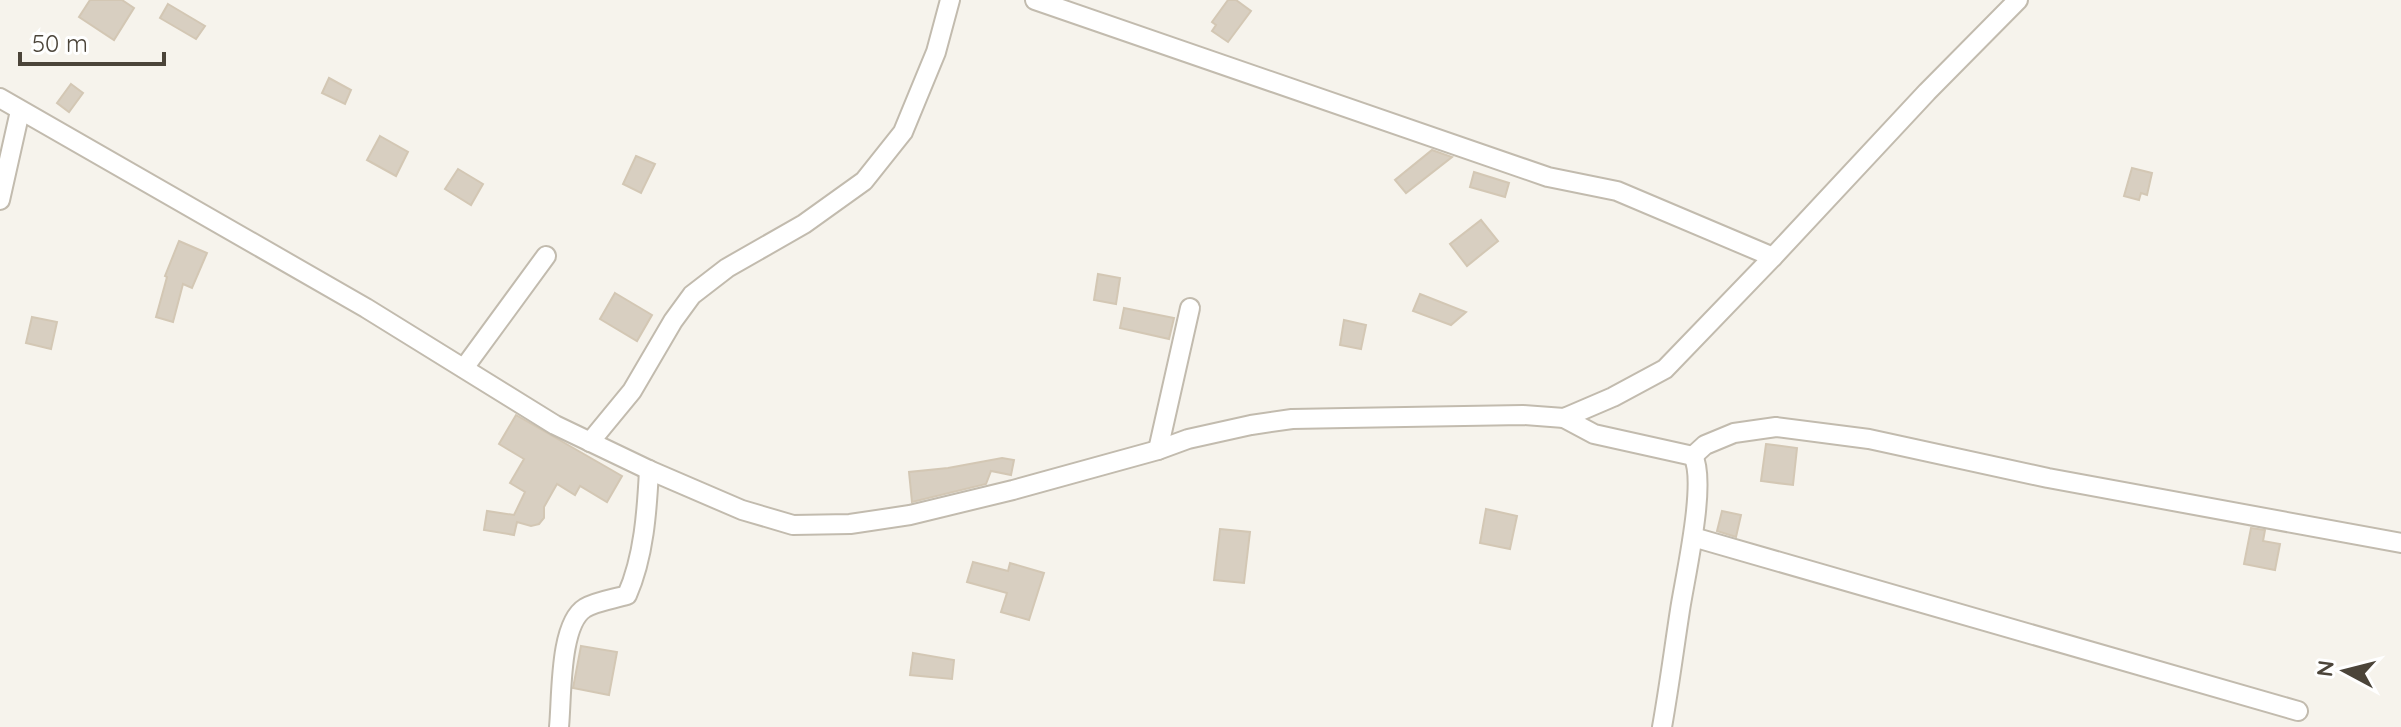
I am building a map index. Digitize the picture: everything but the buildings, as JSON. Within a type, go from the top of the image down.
[{"type":"street","points":[[590,442],[632,391],[692,295],[727,268],[804,224],[864,181],[903,132],[936,52],[950,0]]},
{"type":"street","points":[[1035,0],[1548,177],[1617,191],[1773,257]]},
{"type":"street","points":[[1564,418],[1636,386],[1665,369],[2018,0]]},
{"type":"street","points":[[0,98],[366,308],[555,425],[742,510],[793,525],[850,524],[910,515],[1068,476],[1188,439],[1292,419],[1523,415],[1564,418],[1594,434],[1693,456],[1698,464],[1693,537],[1662,727]]},
{"type":"street","points":[[0,200],[20,111]]},
{"type":"street","points":[[464,368],[546,256]]},
{"type":"street","points":[[1158,450],[1190,308]]},
{"type":"street","points":[[1693,456],[1705,445],[1734,433],[1776,427],[1869,439],[2048,478],[2401,543]]},
{"type":"street","points":[[559,727],[567,636],[584,608],[627,595],[633,581],[645,518],[649,470]]},
{"type":"street","points":[[1693,537],[2298,711]]}]
